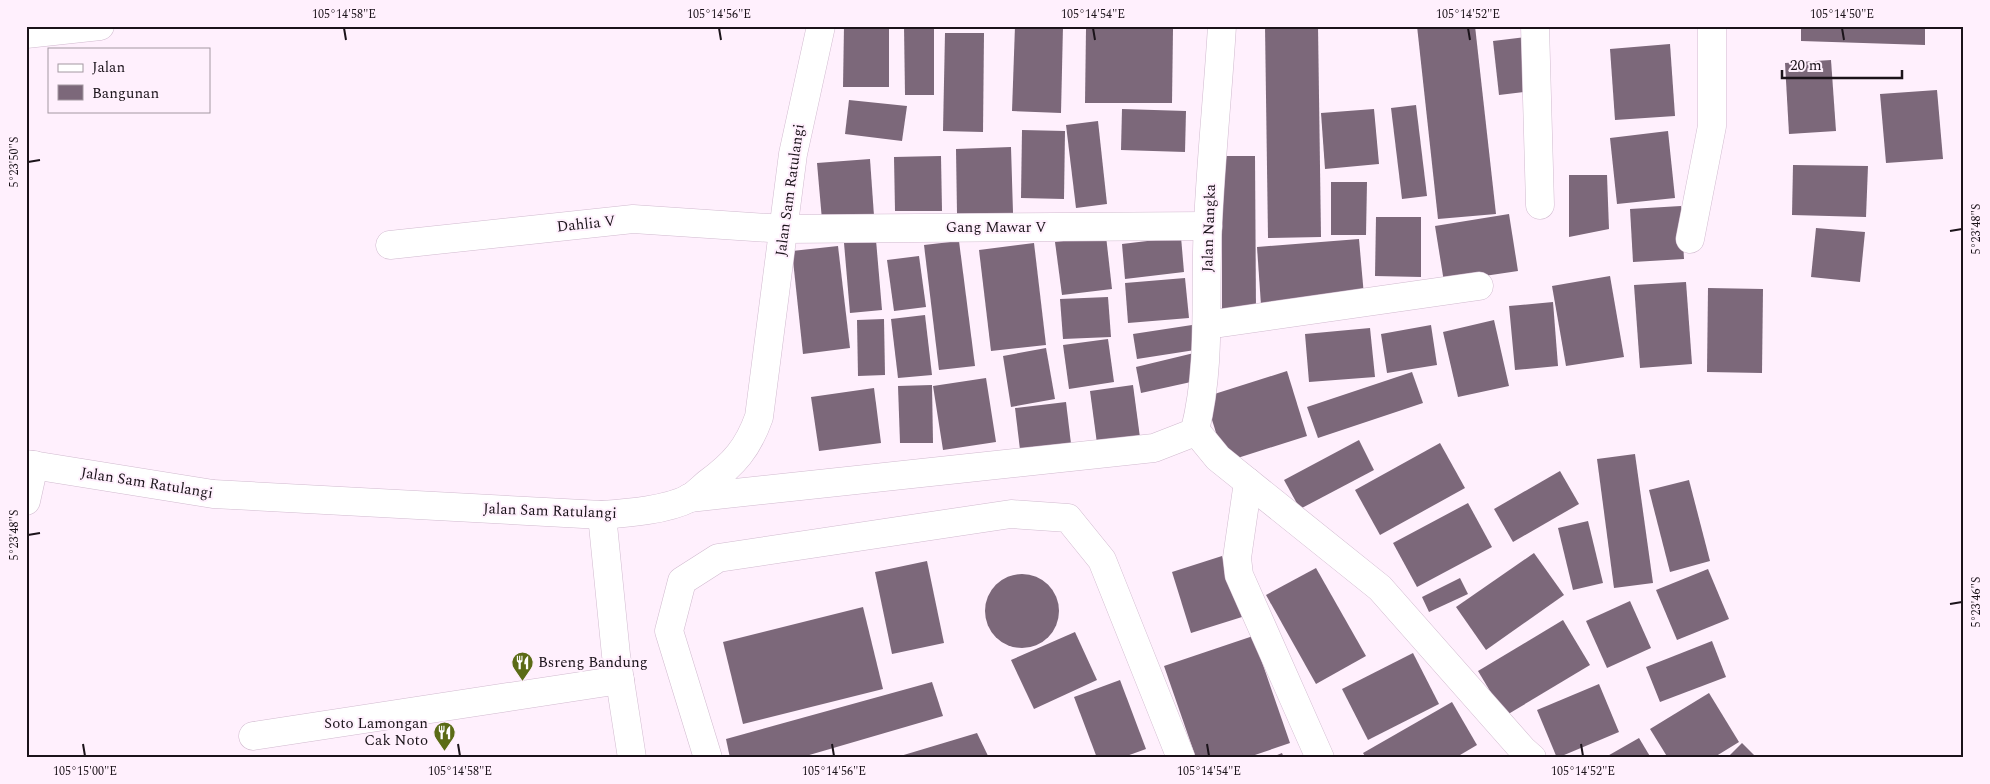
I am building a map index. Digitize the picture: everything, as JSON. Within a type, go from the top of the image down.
[{"type":"street","points":[[26,34],[100,26]]},
{"type":"street","name":"Jalan Sam Ratulangi","points":[[30,464],[213,494],[602,515],[660,508],[689,498],[724,471],[740,454],[752,437],[760,417],[792,154],[821,26]]},
{"type":"street","points":[[1535,26],[1540,205]]},
{"type":"street","points":[[1690,239],[1712,126],[1712,26]]},
{"type":"street","name":"Jalan Nangka","points":[[1195,430],[1202,402],[1207,325],[1208,226],[1217,27]]},
{"type":"street","name":"Dahlia V","points":[[390,245],[633,219],[784,229]]},
{"type":"street","name":"Gang Mawar V","points":[[784,229],[1208,226]]},
{"type":"street","points":[[1207,325],[1479,286]]},
{"type":"street","points":[[689,498],[1154,448],[1190,434],[1195,430],[1218,458],[1380,588],[1532,758]]},
{"type":"street","points":[[26,501],[30,464]]},
{"type":"street","points":[[1248,482],[1237,558],[1239,575],[1320,758]]},
{"type":"street","points":[[708,758],[669,631],[682,581],[718,558],[1011,514],[1068,518],[1102,560],[1181,758]]},
{"type":"street","points":[[602,515],[620,680],[632,758]]},
{"type":"street","points":[[253,736],[620,680]]},
{"type":"building","points":[[844,26],[889,26],[889,87],[843,87]]},
{"type":"building","points":[[904,26],[934,26],[934,95],[905,95]]},
{"type":"building","points":[[1015,26],[1063,26],[1061,113],[1012,111]]},
{"type":"building","points":[[1265,26],[1318,26],[1321,237],[1268,238]]},
{"type":"building","points":[[1417,26],[1475,26],[1496,214],[1438,219]]},
{"type":"building","points":[[1801,26],[1925,26],[1925,45],[1801,41]]},
{"type":"building","points":[[1086,29],[1173,29],[1172,103],[1085,103]]},
{"type":"building","points":[[945,33],[984,33],[983,132],[943,131]]},
{"type":"building","points":[[1527,37],[1533,91],[1499,95],[1493,41]]},
{"type":"building","points":[[1670,44],[1675,116],[1615,120],[1610,49]]},
{"type":"building","points":[[1831,60],[1836,131],[1789,134],[1785,63]]},
{"type":"building","points":[[1937,90],[1943,159],[1886,163],[1880,94]]},
{"type":"building","points":[[849,100],[907,106],[902,141],[845,134]]},
{"type":"building","points":[[1416,105],[1427,196],[1402,199],[1391,108]]},
{"type":"building","points":[[1122,109],[1186,111],[1185,152],[1121,150]]},
{"type":"building","points":[[1374,109],[1379,164],[1325,169],[1321,113]]},
{"type":"building","points":[[1098,121],[1107,204],[1076,208],[1066,125]]},
{"type":"building","points":[[1022,130],[1065,131],[1064,199],[1021,198]]},
{"type":"building","points":[[1668,131],[1675,198],[1617,204],[1610,138]]},
{"type":"building","points":[[1011,147],[1013,213],[957,214],[956,149]]},
{"type":"building","points":[[941,156],[942,211],[895,211],[894,157]]},
{"type":"building","points":[[1222,156],[1255,156],[1256,311],[1222,311]]},
{"type":"building","points":[[870,159],[874,216],[822,220],[817,163]]},
{"type":"building","points":[[1793,165],[1868,166],[1866,217],[1792,215]]},
{"type":"building","points":[[1569,175],[1607,175],[1609,229],[1569,237]]},
{"type":"building","points":[[1331,182],[1367,182],[1366,235],[1331,235]]},
{"type":"building","points":[[1681,206],[1684,259],[1633,262],[1630,209]]},
{"type":"building","points":[[1509,214],[1518,271],[1444,282],[1435,226]]},
{"type":"building","points":[[1376,217],[1421,217],[1421,277],[1375,276]]},
{"type":"building","points":[[1816,228],[1865,232],[1860,282],[1811,277]]},
{"type":"building","points":[[1106,236],[1112,289],[1062,295],[1055,242]]},
{"type":"building","points":[[1181,237],[1184,272],[1125,279],[1122,244]]},
{"type":"building","points":[[1359,239],[1364,296],[1261,305],[1257,247]]},
{"type":"building","points":[[876,240],[882,310],[850,313],[844,243]]},
{"type":"building","points":[[959,241],[975,366],[939,370],[924,245]]},
{"type":"building","points":[[1034,243],[1046,345],[991,351],[979,250]]},
{"type":"building","points":[[838,246],[850,348],[803,354],[792,251]]},
{"type":"building","points":[[919,256],[926,307],[894,311],[887,260]]},
{"type":"building","points":[[1610,276],[1624,357],[1566,366],[1552,286]]},
{"type":"building","points":[[1185,278],[1189,318],[1128,323],[1125,283]]},
{"type":"building","points":[[1686,282],[1692,364],[1640,368],[1634,285]]},
{"type":"building","points":[[1708,288],[1763,289],[1762,373],[1707,372]]},
{"type":"building","points":[[1108,297],[1111,337],[1063,339],[1060,299]]},
{"type":"building","points":[[1553,302],[1558,366],[1515,370],[1509,306]]},
{"type":"building","points":[[925,315],[932,375],[898,378],[891,319]]},
{"type":"building","points":[[884,319],[885,375],[858,376],[857,320]]},
{"type":"building","points":[[1494,320],[1509,386],[1458,397],[1443,332]]},
{"type":"building","points":[[1192,325],[1195,350],[1137,359],[1133,334]]},
{"type":"building","points":[[1431,325],[1437,365],[1387,373],[1381,334]]},
{"type":"building","points":[[1370,328],[1375,377],[1309,382],[1305,334]]},
{"type":"building","points":[[1108,339],[1114,382],[1069,389],[1063,345]]},
{"type":"building","points":[[1046,348],[1055,399],[1011,407],[1003,356]]},
{"type":"building","points":[[1194,353],[1200,380],[1141,393],[1136,367]]},
{"type":"building","points":[[1287,371],[1307,436],[1225,462],[1205,397]]},
{"type":"building","points":[[1412,372],[1423,403],[1318,438],[1307,407]]},
{"type":"building","points":[[986,378],[996,442],[943,450],[933,386]]},
{"type":"building","points":[[932,385],[933,443],[900,443],[898,386]]},
{"type":"building","points":[[1133,385],[1141,445],[1098,451],[1090,391]]},
{"type":"building","points":[[874,388],[881,443],[819,451],[811,397]]},
{"type":"building","points":[[1066,402],[1072,452],[1021,458],[1015,408]]},
{"type":"building","points":[[1359,440],[1374,470],[1300,509],[1284,480]]},
{"type":"building","points":[[1440,443],[1465,488],[1380,535],[1355,490]]},
{"type":"building","points":[[1635,454],[1653,583],[1614,588],[1597,459]]},
{"type":"building","points":[[1560,471],[1579,504],[1513,542],[1494,509]]},
{"type":"building","points":[[1689,480],[1710,561],[1670,572],[1649,490]]},
{"type":"building","points":[[1468,503],[1492,547],[1417,587],[1393,543]]},
{"type":"building","points":[[1588,521],[1603,583],[1573,590],[1558,528]]},
{"type":"building","points":[[1534,553],[1564,595],[1486,650],[1456,607]]},
{"type":"building","points":[[1222,556],[1242,617],[1191,633],[1172,572]]},
{"type":"building","points":[[927,561],[944,643],[892,654],[875,572]]},
{"type":"building","points":[[1316,568],[1366,656],[1316,684],[1266,595]]},
{"type":"building","points":[[1708,569],[1729,619],[1677,640],[1656,590]]},
{"type":"building","points":[[1015,574],[1029,574],[1043,580],[1053,590],[1059,604],[1057,625],[1043,642],[1029,648],[1015,648],[1001,642],[991,632],[985,618],[985,604],[991,590],[1001,580]]},
{"type":"building","points":[[1460,578],[1468,594],[1429,612],[1422,597]]},
{"type":"building","points":[[1630,601],[1651,648],[1607,668],[1586,621]]},
{"type":"building","points":[[863,607],[883,689],[743,724],[723,642]]},
{"type":"building","points":[[1563,620],[1590,665],[1505,716],[1478,671]]},
{"type":"building","points":[[1075,632],[1097,680],[1034,709],[1011,660]]},
{"type":"building","points":[[1253,636],[1290,743],[1246,758],[1196,758],[1164,666]]},
{"type":"building","points":[[1712,641],[1726,677],[1660,702],[1646,667]]},
{"type":"building","points":[[1413,653],[1439,704],[1368,740],[1342,689]]},
{"type":"building","points":[[1120,680],[1146,749],[1121,758],[1097,758],[1074,697]]},
{"type":"building","points":[[932,682],[943,716],[799,758],[730,758],[726,739]]},
{"type":"building","points":[[1599,684],[1619,732],[1557,758],[1537,710]]},
{"type":"building","points":[[1709,693],[1739,742],[1713,758],[1668,758],[1650,729]]},
{"type":"building","points":[[1452,702],[1477,745],[1455,758],[1366,758],[1363,753]]},
{"type":"building","points":[[977,733],[989,758],[897,758],[897,757]]},
{"type":"building","points":[[1639,738],[1651,758],[1604,758]]},
{"type":"building","points":[[1742,743],[1757,758],[1727,758]]},
{"type":"building","points":[[1282,753],[1284,758],[1270,758]]},
{"type":"place","name":"Bsreng Bandung","points":[[522,681]]},
{"type":"place","name":"Soto Lamongan Cak Noto","points":[[444,751]]}]
